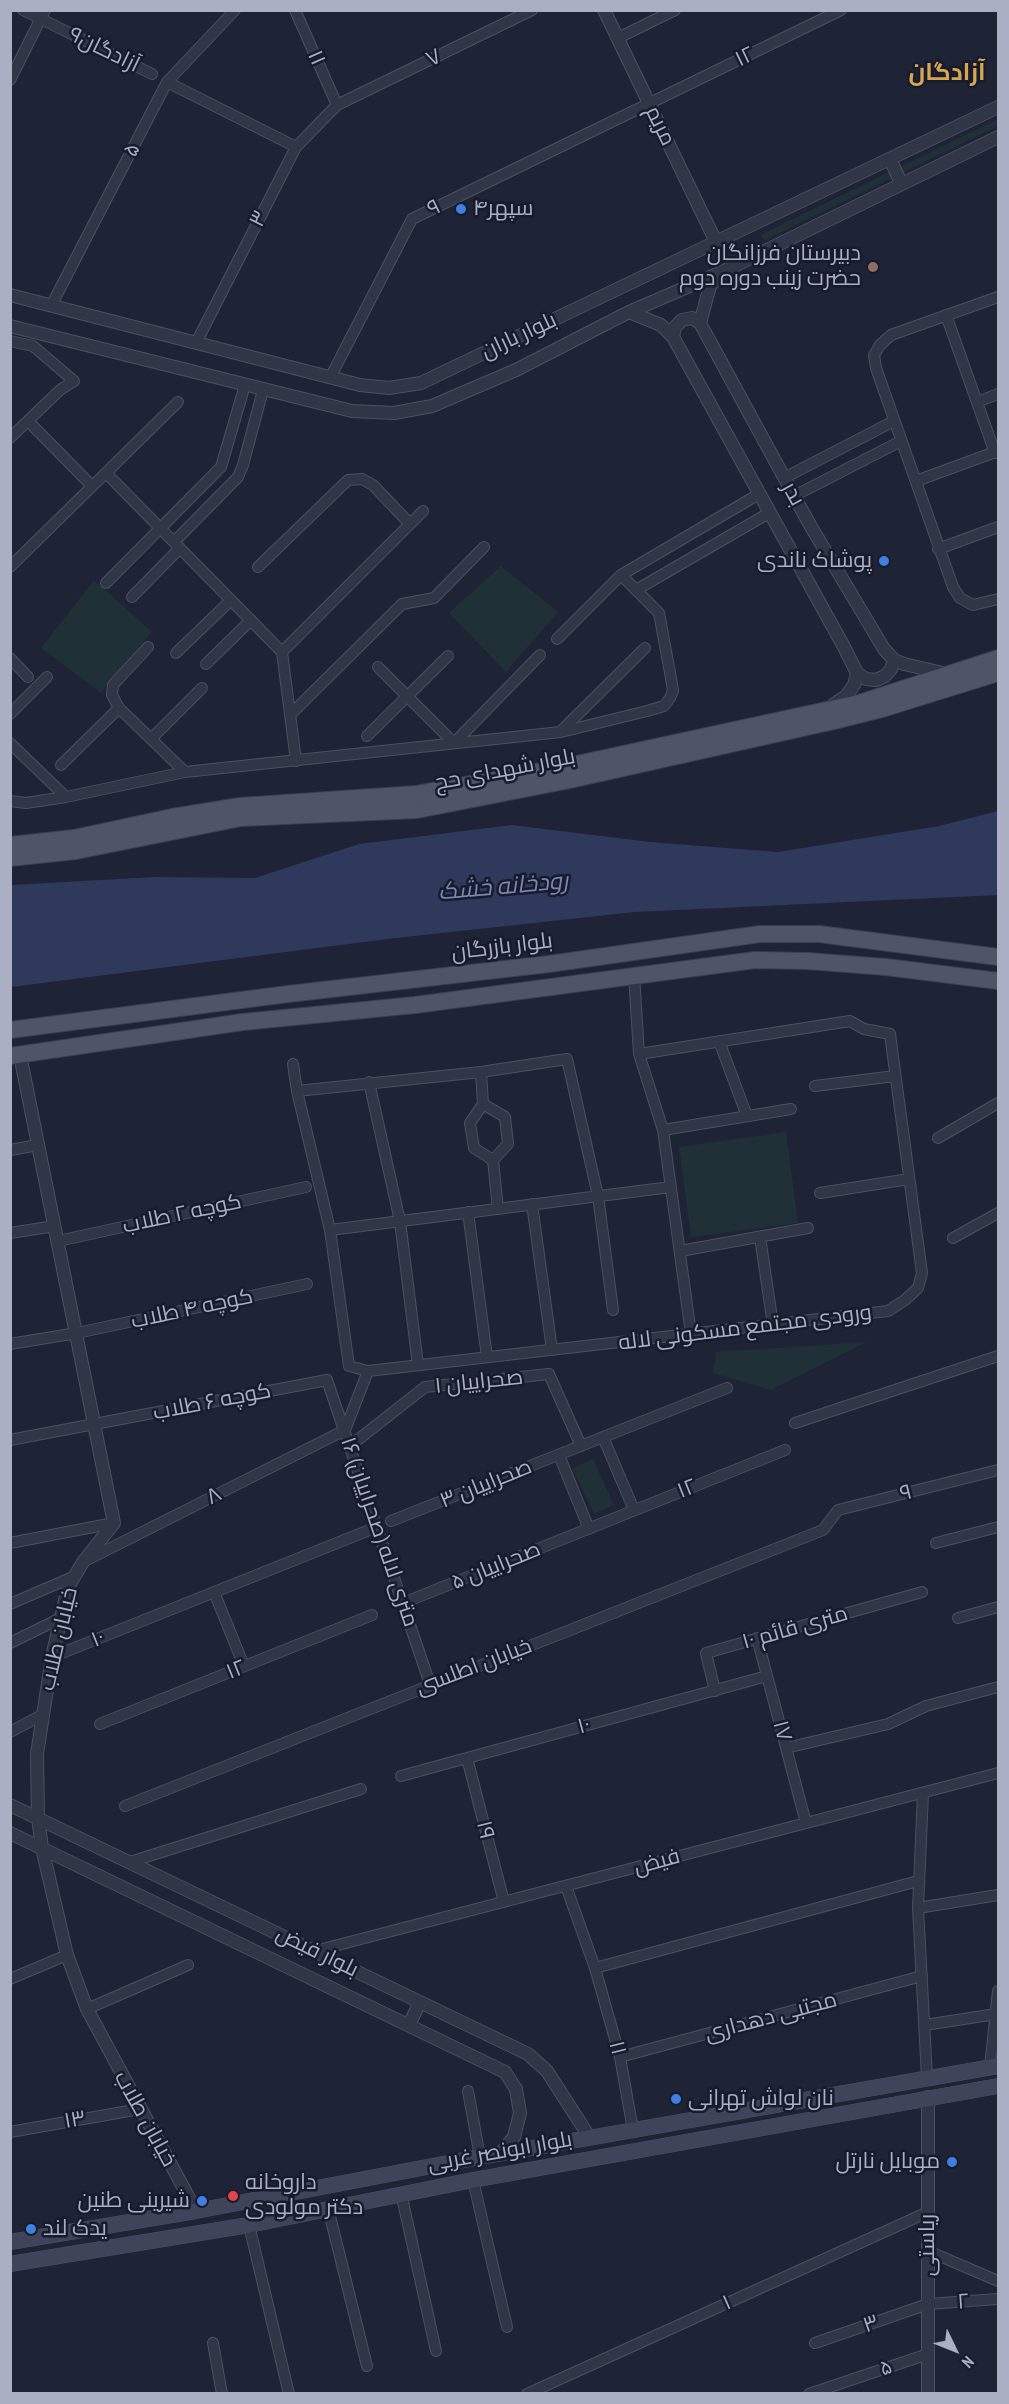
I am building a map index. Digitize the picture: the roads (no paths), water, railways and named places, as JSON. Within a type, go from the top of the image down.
[{"type":"main road","name":"بلوار شهدای حج","points":[[10,845],[74,838],[172,817],[240,806],[416,794],[563,767],[890,694],[999,658]]},
{"type":"main road","name":"بلوار شهدای حج","points":[[10,858],[76,851],[241,818],[417,810],[582,777],[834,721],[882,709],[999,673]]},
{"type":"main road","name":"بلوار بازرگان","points":[[10,1030],[549,964],[760,934],[819,934],[999,957]]},
{"type":"main road","name":"بلوار بازرگان","points":[[15,1055],[243,1022],[415,1005],[754,960],[808,961],[999,981]]},
{"type":"main road","points":[[415,1005],[419,980]]},
{"type":"main road","name":"بلوار ابونصر غربی","points":[[10,2242],[196,2211],[480,2157],[994,2067]]},
{"type":"main road","name":"بلوار ابونصر غربی","points":[[10,2264],[249,2225],[401,2193],[999,2086]]},
{"type":"street","name":"آزادگان۹","points":[[23,10],[43,15],[152,74]]},
{"type":"street","name":"۵","points":[[51,306],[167,82],[235,10]]},
{"type":"street","name":"۱۱","points":[[295,10],[337,105]]},
{"type":"street","name":"۷","points":[[337,105],[532,10]]},
{"type":"street","name":"مریم","points":[[604,10],[716,242]]},
{"type":"street","points":[[618,38],[675,10]]},
{"type":"street","name":"۱۲","points":[[649,103],[841,10]]},
{"type":"street","points":[[10,80],[43,15]]},
{"type":"street","points":[[167,82],[296,147]]},
{"type":"street","name":"۹","points":[[330,378],[412,219],[649,103]]},
{"type":"street","name":"۳","points":[[196,343],[296,147],[337,105]]},
{"type":"street","name":"بلوار باران","points":[[10,295],[360,385],[389,388],[421,383],[999,107]]},
{"type":"street","name":"بلوار باران","points":[[10,326],[352,411],[394,413],[432,406],[516,370],[629,312],[722,272],[999,137]]},
{"type":"street","points":[[890,159],[901,183]]},
{"type":"street","points":[[674,337],[675,327],[682,320],[692,318],[700,323],[710,286],[722,272]]},
{"type":"street","points":[[999,297],[891,335],[880,345],[874,355],[876,368],[894,421],[953,587],[960,598],[973,605],[999,599]]},
{"type":"street","name":"بدر","points":[[629,312],[661,325],[674,337],[857,673]]},
{"type":"street","points":[[916,481],[997,452],[946,315]]},
{"type":"street","name":"بدر","points":[[700,323],[794,496],[884,649],[894,660]]},
{"type":"street","points":[[10,341],[33,346],[74,381],[60,390],[10,438]]},
{"type":"street","points":[[106,583],[221,467],[245,385]]},
{"type":"street","points":[[132,597],[238,477],[263,390]]},
{"type":"street","points":[[977,402],[999,394]]},
{"type":"street","points":[[10,567],[178,402]]},
{"type":"street","points":[[28,421],[92,486]]},
{"type":"street","points":[[784,478],[894,421]]},
{"type":"street","points":[[794,496],[901,441]]},
{"type":"street","points":[[830,455],[837,473]]},
{"type":"street","points":[[106,472],[282,652],[296,761]]},
{"type":"street","points":[[258,567],[348,480],[362,479],[373,486],[410,524]]},
{"type":"street","points":[[557,639],[621,575],[759,494]]},
{"type":"street","points":[[736,508],[746,526]]},
{"type":"street","points":[[282,652],[423,511]]},
{"type":"street","points":[[636,590],[769,513]]},
{"type":"street","points":[[938,549],[999,527]]},
{"type":"street","points":[[290,715],[402,604],[434,598],[484,547]]},
{"type":"street","points":[[10,801],[26,803],[66,797],[185,772],[561,732],[664,706],[673,691],[659,613],[621,575]]},
{"type":"street","points":[[176,653],[231,600]]},
{"type":"street","points":[[206,664],[251,620]]},
{"type":"street","points":[[148,647],[113,686],[112,695],[118,708],[185,772]]},
{"type":"street","points":[[561,732],[645,648]]},
{"type":"street","points":[[454,743],[540,655]]},
{"type":"street","points":[[367,736],[448,656]]},
{"type":"street","points":[[10,658],[28,677]]},
{"type":"street","points":[[825,710],[846,696],[854,685],[857,673],[866,679],[876,680],[885,676],[894,660],[948,675]]},
{"type":"street","points":[[378,667],[454,743]]},
{"type":"street","points":[[10,714],[47,677]]},
{"type":"street","points":[[151,739],[202,688]]},
{"type":"street","points":[[61,765],[118,708]]},
{"type":"street","points":[[10,743],[66,797]]},
{"type":"street","points":[[634,975],[639,1054],[663,1130],[692,1334]]},
{"type":"street","name":"ورودی مجتمع مسکونی لاله","points":[[368,1371],[888,1311],[918,1288],[922,1273],[890,1034],[864,1029],[850,1021],[639,1054]]},
{"type":"street","points":[[719,1041],[747,1116]]},
{"type":"street","points":[[10,1543],[114,1522],[38,1145],[15,1055]]},
{"type":"street","points":[[297,1091],[481,1072],[567,1059],[598,1196],[613,1310]]},
{"type":"street","points":[[293,1064],[297,1091],[330,1230],[349,1366],[368,1371],[345,1430]]},
{"type":"street","points":[[481,1072],[483,1104],[470,1123],[474,1148],[493,1161]]},
{"type":"street","points":[[815,1086],[895,1076]]},
{"type":"street","points":[[369,1082],[400,1221],[418,1365]]},
{"type":"street","points":[[483,1104],[505,1117],[508,1144],[493,1161],[498,1209]]},
{"type":"street","points":[[938,1138],[997,1107]]},
{"type":"street","points":[[663,1130],[791,1109]]},
{"type":"street","points":[[10,1150],[38,1145]]},
{"type":"street","points":[[820,1193],[909,1179]]},
{"type":"street","name":"کوچه ۲ طلاب","points":[[58,1241],[306,1187]]},
{"type":"street","points":[[330,1230],[671,1187]]},
{"type":"street","points":[[532,1204],[552,1350]]},
{"type":"street","points":[[468,1212],[487,1358]]},
{"type":"street","points":[[953,1238],[999,1213]]},
{"type":"street","points":[[10,1233],[55,1226]]},
{"type":"street","points":[[680,1251],[808,1228]]},
{"type":"street","points":[[760,1237],[773,1324]]},
{"type":"street","name":"کوچه ۴ طلاب","points":[[10,1344],[77,1333],[307,1284]]},
{"type":"street","points":[[795,1423],[999,1356]]},
{"type":"street","name":"صحراییان ۱","points":[[350,1446],[425,1387],[549,1374],[581,1446]]},
{"type":"street","name":"کوچه ۶ طلاب","points":[[10,1440],[327,1380]]},
{"type":"street","name":"۱۶ متری لاله (صحراییان)","points":[[327,1380],[430,1684]]},
{"type":"street","points":[[581,1446],[727,1388]]},
{"type":"street","name":"۸","points":[[83,1562],[345,1430]]},
{"type":"street","points":[[603,1437],[634,1510]]},
{"type":"street","name":"صحراییان ۳","points":[[391,1521],[581,1446]]},
{"type":"street","name":"۱۲","points":[[589,1529],[785,1450]]},
{"type":"street","points":[[559,1455],[589,1529]]},
{"type":"street","name":"۹","points":[[824,1530],[838,1510],[999,1470]]},
{"type":"street","name":"خیابان طلاب","points":[[114,1522],[83,1562],[68,1587],[42,1715],[37,1754],[38,1818],[42,1848],[67,1955],[87,2009],[196,2211]]},
{"type":"street","name":"۱۰","points":[[52,1657],[377,1527]]},
{"type":"street","points":[[936,1543],[999,1527]]},
{"type":"street","name":"۵ صحراییان","points":[[403,1603],[589,1529]]},
{"type":"street","name":"خيابان اطلسى","points":[[125,1806],[824,1530]]},
{"type":"street","points":[[10,1604],[75,1576]]},
{"type":"street","points":[[214,1592],[244,1666]]},
{"type":"street","name":"۱۰ متری قائم","points":[[715,1691],[706,1653],[922,1592]]},
{"type":"street","points":[[958,1618],[999,1607]]},
{"type":"street","name":"۱۲","points":[[100,1724],[372,1615]]},
{"type":"street","points":[[10,1643],[61,1618]]},
{"type":"street","name":"۱۷","points":[[757,1638],[806,1823]]},
{"type":"street","name":"۱۰","points":[[401,1776],[767,1676]]},
{"type":"street","points":[[786,1748],[888,1724],[926,1706],[999,1686]]},
{"type":"street","points":[[10,1731],[42,1715]]},
{"type":"street","name":"۱۹","points":[[467,1758],[504,1902]]},
{"type":"street","name":"فیض","points":[[315,1951],[999,1773]]},
{"type":"street","points":[[130,1862],[362,1789]]},
{"type":"street","points":[[923,1793],[918,1908],[927,2078]]},
{"type":"street","name":"بلوار فیض","points":[[10,1805],[528,2054],[547,2071],[590,2138]]},
{"type":"street","name":"بلوار فیض","points":[[10,1833],[505,2072],[516,2090],[520,2113],[513,2137],[500,2154]]},
{"type":"street","points":[[566,1886],[596,1968],[918,1881]]},
{"type":"street","points":[[918,1908],[999,1895]]},
{"type":"street","points":[[10,1979],[67,1955]]},
{"type":"street","points":[[87,2009],[188,1965]]},
{"type":"street","name":"۱۱","points":[[596,1968],[620,2057],[633,2130]]},
{"type":"street","name":"مجتبی دهداری","points":[[620,2057],[922,1976]]},
{"type":"street","points":[[994,2067],[999,1991]]},
{"type":"street","points":[[409,2025],[420,2002]]},
{"type":"street","points":[[925,2025],[996,2014]]},
{"type":"street","points":[[468,2091],[480,2157]]},
{"type":"street","name":"ریاستی","points":[[928,2097],[928,2394]]},
{"type":"street","name":"۱۳","points":[[10,2132],[140,2109]]},
{"type":"street","points":[[473,2180],[507,2327]]},
{"type":"street","points":[[401,2193],[436,2351]]},
{"type":"street","points":[[328,2208],[367,2366]]},
{"type":"street","name":"۱","points":[[527,2394],[928,2212]]},
{"type":"street","points":[[249,2225],[290,2394]]},
{"type":"street","points":[[928,2251],[999,2281]]},
{"type":"street","name":"۲","points":[[928,2304],[999,2299]]},
{"type":"street","name":"۳","points":[[815,2343],[928,2304]]},
{"type":"street","points":[[213,2343],[222,2394]]},
{"type":"street","name":"۵","points":[[809,2394],[928,2354]]},
{"type":"water","name":"رودخانه خشک","points":[[998,811],[998,895],[635,912],[396,938],[11,987],[11,885],[154,877],[255,878],[359,844],[512,825],[650,842],[778,852],[939,826]]},
{"type":"place","name":"سپهر۴","points":[[461,209]]},
{"type":"place","name":"دبیرستان فرزانگان حضرت زینب دوره دوم","points":[[873,267]]},
{"type":"place","name":"پوشاک ناندی","points":[[884,561]]},
{"type":"place","name":"نان لواش تهرانی","points":[[676,2099]]},
{"type":"place","name":"موبایل نارتل","points":[[952,2162]]},
{"type":"place","name":"داروخانه دکتر مولودی","points":[[233,2196]]},
{"type":"place","name":"شیرینی طنین","points":[[202,2201]]},
{"type":"place","name":"یدک لند","points":[[31,2229]]},
{"type":"district","name":"آزادگان","points":[[947,73]]}]
